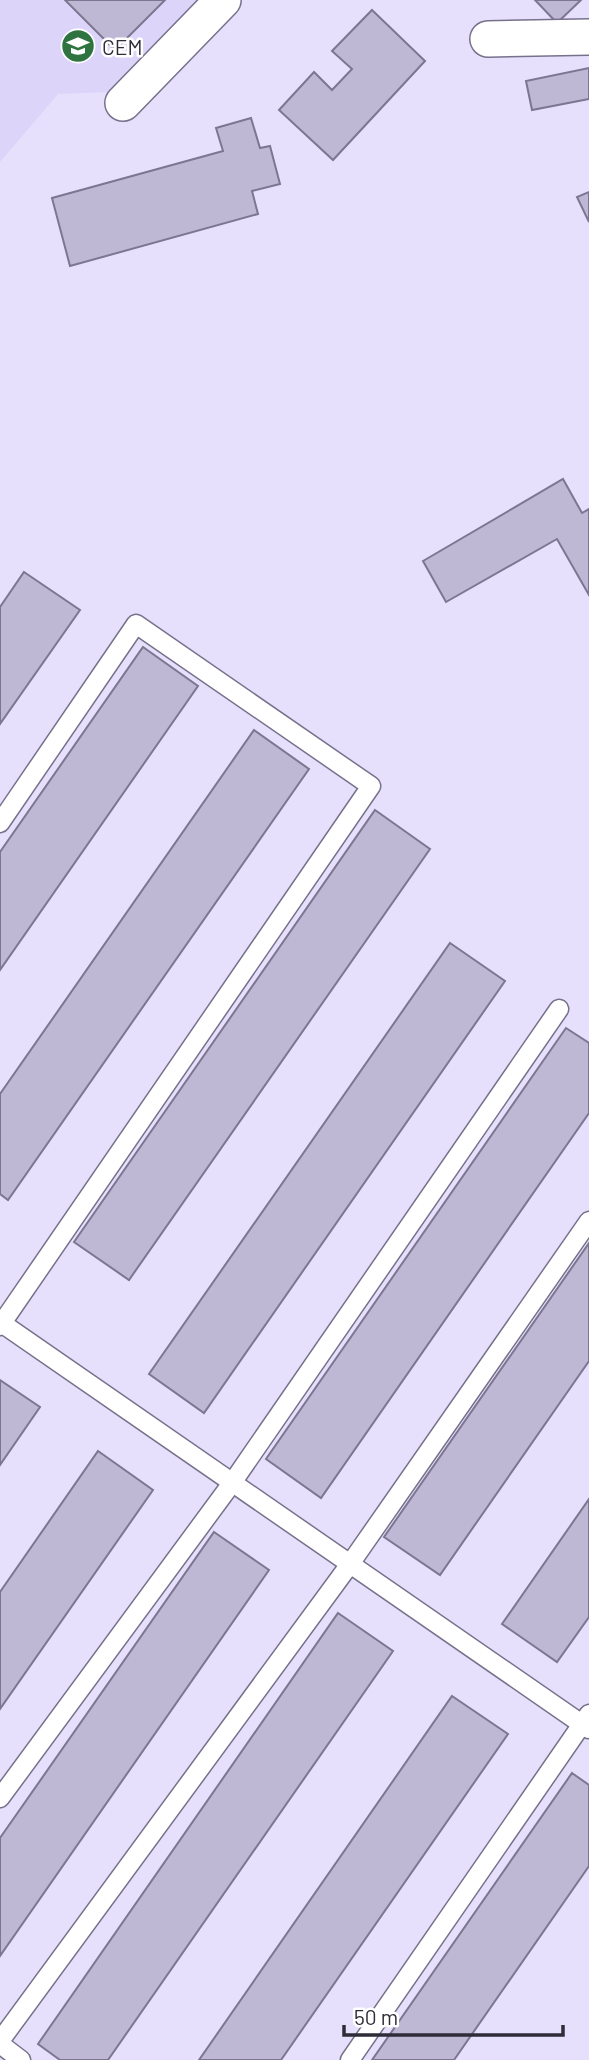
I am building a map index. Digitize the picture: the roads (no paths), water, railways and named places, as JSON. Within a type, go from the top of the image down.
[{"type":"street","points":[[123,103],[223,0]]},
{"type":"street","points":[[488,39],[589,37]]},
{"type":"lane","points":[[0,823],[136,624],[370,786],[1,1324],[350,1564],[587,1722],[350,2060]]},
{"type":"lane","points":[[0,1798],[232,1483],[559,1009]]},
{"type":"lane","points":[[22,2060],[0,2042],[350,1564],[589,1221]]},
{"type":"place","name":"CEM","points":[[78,46]]}]
